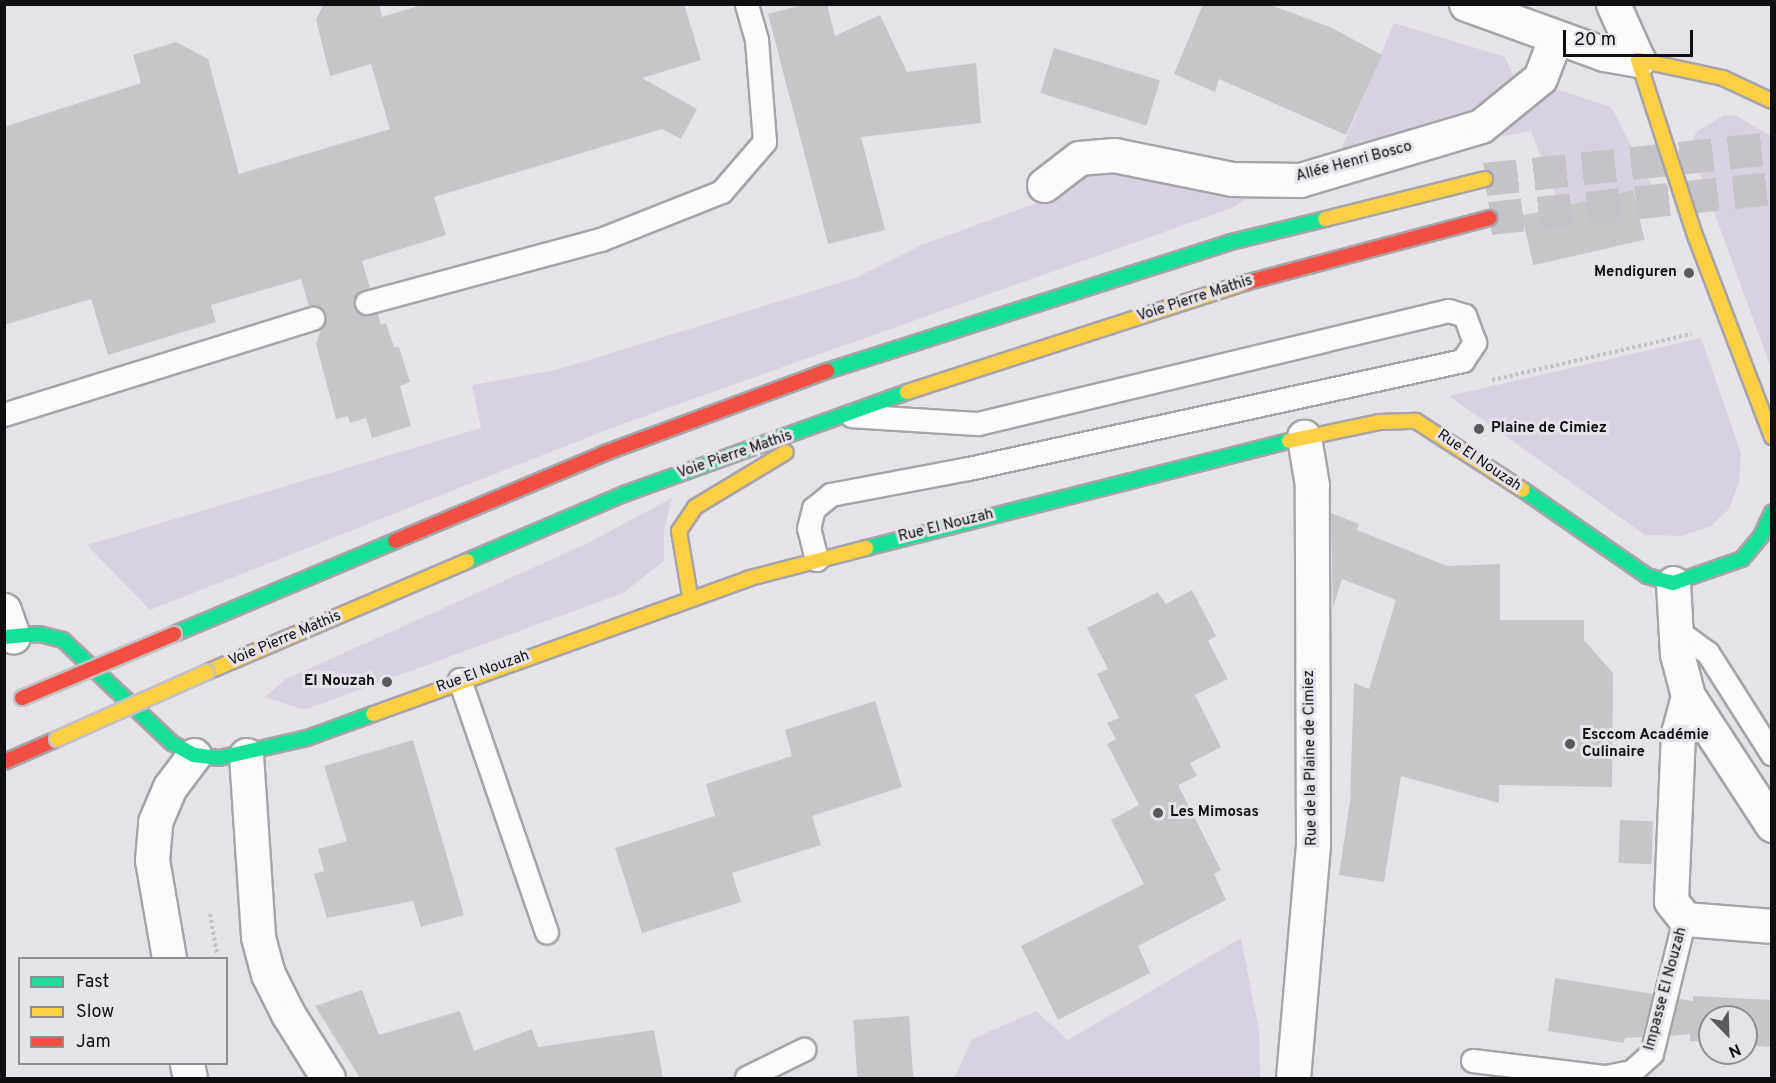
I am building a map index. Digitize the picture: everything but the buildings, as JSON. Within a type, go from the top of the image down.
[{"type":"main road","points":[[1638,60],[1723,78],[1772,101]]},
{"type":"main road","points":[[1638,60],[1696,238],[1772,437]]},
{"type":"main road","points":[[4,705],[605,453],[888,349],[1231,242],[1485,179]]},
{"type":"main road","name":"Voie Pierre Mathis","points":[[4,762],[207,672],[624,494],[848,416],[900,394],[1244,283],[1490,218]]},
{"type":"main road","points":[[690,596],[679,552],[679,531],[695,507],[848,416]]},
{"type":"main road","name":"Rue El Nouzah","points":[[194,755],[246,755],[307,738],[690,596],[817,560],[1304,437],[1379,422],[1416,421],[1446,435],[1622,563],[1647,576],[1673,582]]},
{"type":"main road","points":[[1673,582],[1742,559],[1761,536],[1772,512]]},
{"type":"main road","points":[[7,628],[63,640],[153,728],[194,755]]},
{"type":"street","points":[[1466,4],[1556,37],[1638,60]]},
{"type":"street","points":[[1613,4],[1638,60]]},
{"type":"street","name":"Allée Henri Bosco","points":[[1044,185],[1079,158],[1114,155],[1232,178],[1300,180],[1481,126],[1540,78],[1556,37]]},
{"type":"street","name":"Rue de la Plaine de Cimiez","points":[[1293,1078],[1314,845],[1312,485],[1304,437]]},
{"type":"street","points":[[1673,582],[1676,630],[1688,696],[1772,825]]},
{"type":"street","points":[[1688,696],[1678,733],[1671,901],[1685,919],[1772,926]]},
{"type":"street","points":[[169,957],[152,860],[154,822],[170,787],[194,755]]},
{"type":"street","points":[[246,755],[258,937],[283,1004],[328,1078]]},
{"type":"lane","points":[[368,303],[601,240],[722,192],[765,142],[757,40],[747,4]]},
{"type":"lane","points":[[817,560],[809,529],[814,509],[831,495],[969,469],[1462,361],[1475,343],[1465,316],[1449,311],[978,424],[848,416]]},
{"type":"lane","points":[[4,415],[313,319]]},
{"type":"lane","points":[[1676,630],[1708,653],[1772,754]]},
{"type":"lane","points":[[460,680],[547,932]]},
{"type":"lane","name":"Impasse El Nouzah","points":[[1473,1061],[1606,1077],[1632,1072],[1652,1054],[1685,919]]},
{"type":"lane","points":[[747,1078],[804,1050]]},
{"type":"path","points":[[1484,382],[1699,332]]},
{"type":"path","points":[[210,914],[217,953]]},
{"type":"shaded area","points":[[1394,23],[1505,57],[1513,75],[1511,90],[1465,121],[1340,153]]},
{"type":"shaded area","points":[[1560,90],[1611,107],[1659,200],[1560,206],[1531,131],[1459,144],[1542,93]]},
{"type":"shaded area","points":[[1724,115],[1737,116],[1771,136],[1771,368],[1691,149],[1696,132]]},
{"type":"shaded area","points":[[1090,169],[1129,169],[1251,196],[1232,208],[614,427],[150,610],[87,545],[481,428],[472,385],[556,370],[855,278],[924,244],[1042,201]]},
{"type":"shaded area","points":[[1701,338],[1741,453],[1739,482],[1729,509],[1711,526],[1682,536],[1645,535],[1449,396]]},
{"type":"shaded area","points":[[672,498],[664,531],[664,561],[623,593],[304,710],[265,697],[286,679],[586,544]]},
{"type":"shaded area","points":[[1241,938],[1259,1031],[1260,1078],[954,1078],[972,1039],[1036,1011],[1068,1040]]},
{"type":"tunnel","points":[[1485,179],[1772,148]]},
{"type":"tunnel","points":[[1490,218],[1772,188]]},
{"type":"traffic: fast","points":[[827,371],[1231,242],[1325,219]]},
{"type":"traffic: fast","points":[[467,561],[624,494],[907,392]]},
{"type":"traffic: fast","points":[[866,548],[1289,441]]},
{"type":"traffic: fast","points":[[1523,490],[1647,576],[1673,583],[1742,559],[1761,536],[1772,512]]},
{"type":"traffic: fast","points":[[174,634],[395,541]]},
{"type":"traffic: fast","points":[[4,637],[39,634],[63,640],[172,743],[194,755],[219,758],[307,738],[373,714]]},
{"type":"traffic: slow","points":[[1772,101],[1723,78],[1638,60],[1696,238],[1772,437]]},
{"type":"traffic: slow","points":[[1325,219],[1485,179]]},
{"type":"traffic: slow","points":[[907,392],[1245,283]]},
{"type":"traffic: slow","points":[[1289,441],[1379,422],[1416,421],[1523,490]]},
{"type":"traffic: slow","points":[[690,596],[679,531],[695,507],[786,452]]},
{"type":"traffic: slow","points":[[373,714],[750,578],[866,548]]},
{"type":"traffic: slow","points":[[207,672],[467,561]]},
{"type":"traffic: slow","points":[[57,739],[207,672]]},
{"type":"traffic: jam","points":[[1245,283],[1490,218]]},
{"type":"traffic: jam","points":[[395,541],[605,453],[827,371]]},
{"type":"traffic: jam","points":[[22,698],[174,634]]},
{"type":"traffic: jam","points":[[4,762],[57,739]]},
{"type":"place","name":"Mendiguren","points":[[1689,273]]},
{"type":"place","name":"Plaine de Cimiez","points":[[1479,429]]},
{"type":"place","name":"El Nouzah","points":[[387,682]]},
{"type":"place","name":"Esccom Académie Culinaire","points":[[1570,744]]},
{"type":"place","name":"Les Mimosas","points":[[1158,813]]}]
